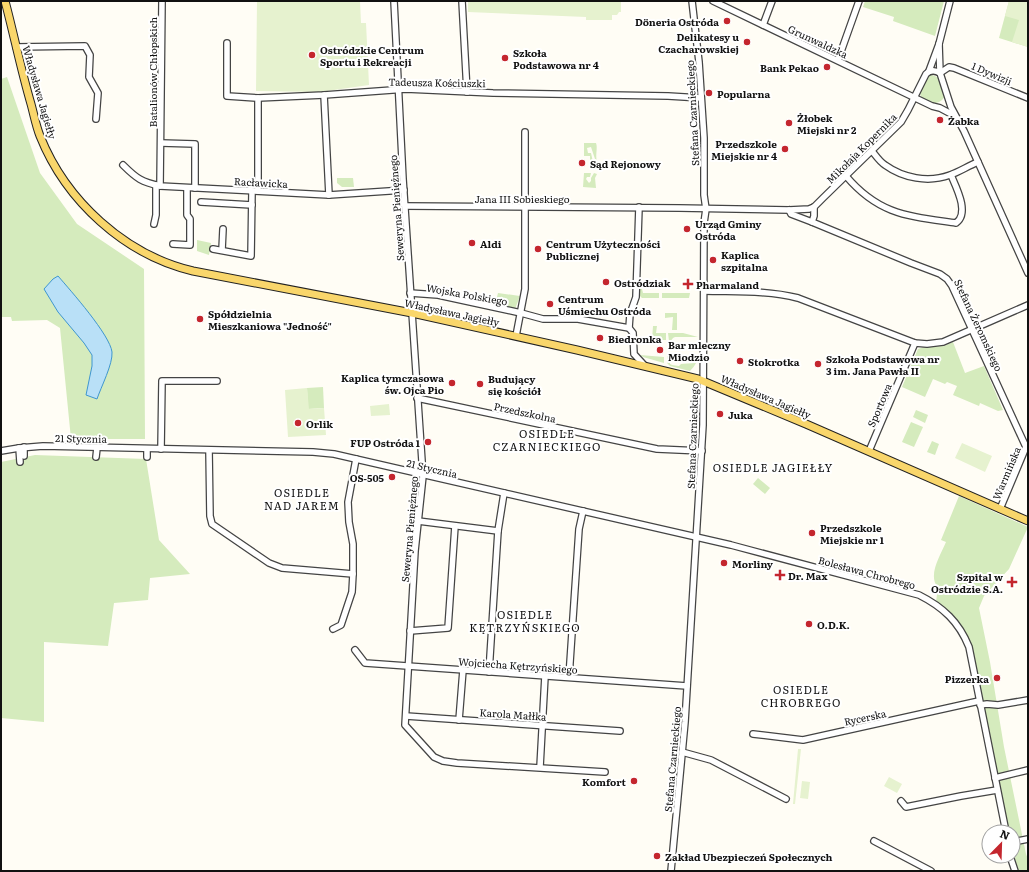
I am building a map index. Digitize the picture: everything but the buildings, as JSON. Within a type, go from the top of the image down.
[{"type":"main road","name":"Władysława Jagiełły","points":[[7,1],[16,47],[40,136],[57,171],[77,198],[97,220],[127,243],[182,269],[412,313],[516,336],[703,381],[1028,521]]},
{"type":"street","name":"Batalionów Chłopskich","points":[[154,224],[156,215],[161,143],[162,1]]},
{"type":"street","name":"Seweryna Pieniężnego","points":[[394,1],[410,293],[423,476],[418,521],[410,631],[405,725],[434,757],[443,761],[605,772]]},
{"type":"street","points":[[462,1],[467,92]]},
{"type":"street","name":"Stefana Czarnieckiego","points":[[671,871],[687,686],[702,451],[704,224],[706,209],[704,195],[704,150],[699,62],[692,1]]},
{"type":"street","name":"Grunwaldzka","points":[[714,1],[914,96]]},
{"type":"street","points":[[763,25],[772,1]]},
{"type":"street","points":[[838,60],[859,1]]},
{"type":"street","points":[[950,1],[939,44],[929,71],[922,79],[914,96],[955,116]]},
{"type":"street","name":"Tadeusza Kościuszki","points":[[227,43],[227,96],[258,98],[398,90],[633,95],[701,98]]},
{"type":"street","points":[[939,44],[940,73],[955,116],[978,162],[1028,273]]},
{"type":"street","points":[[16,47],[85,46],[90,56],[89,77],[98,93],[96,119]]},
{"type":"street","name":"1 Dywizji","points":[[939,61],[949,67],[965,71],[1028,98]]},
{"type":"street","points":[[929,71],[940,73],[949,67]]},
{"type":"street","points":[[324,95],[329,194]]},
{"type":"street","name":"Mikołaja Kopernika","points":[[814,207],[901,122],[914,96]]},
{"type":"street","points":[[940,108],[945,104],[948,96]]},
{"type":"street","points":[[213,249],[251,256],[252,205],[255,191],[258,98]]},
{"type":"street","points":[[516,336],[525,289],[525,132]]},
{"type":"street","points":[[161,143],[195,144],[195,188]]},
{"type":"street","points":[[872,151],[883,164],[914,178],[928,179],[951,175],[978,162]]},
{"type":"street","name":"Racławicka","points":[[123,166],[135,177],[147,183],[158,186],[329,194],[404,190]]},
{"type":"street","points":[[846,176],[871,200],[888,209],[906,214],[956,223],[962,213],[960,199],[951,175]]},
{"type":"street","points":[[173,244],[190,245],[190,219],[187,215],[187,188]]},
{"type":"street","points":[[201,202],[252,205]]},
{"type":"street","name":"Jana III Sobieskiego","points":[[405,206],[639,207],[706,209]]},
{"type":"street","points":[[629,328],[630,314],[636,297],[639,207]]},
{"type":"street","points":[[706,209],[789,210],[809,209],[814,207],[812,222],[791,214],[789,210]]},
{"type":"street","name":"Stefana Żeromskiego","points":[[812,222],[940,274],[947,279],[952,286],[1027,447]]},
{"type":"street","points":[[222,250],[223,229]]},
{"type":"street","points":[[704,291],[782,294],[798,298],[915,343],[927,344],[943,342],[972,328],[1028,305]]},
{"type":"street","name":"Wojska Polskiego","points":[[410,293],[438,295],[521,313]]},
{"type":"street","points":[[521,313],[543,319],[578,319],[629,328],[633,333],[634,354],[647,367]]},
{"type":"street","name":"Sportowa","points":[[869,452],[915,343]]},
{"type":"street","points":[[161,449],[162,381],[217,381]]},
{"type":"street","name":"Przedszkolna","points":[[417,398],[657,449],[702,451]]},
{"type":"street","name":"21 Stycznia","points":[[1,451],[42,446],[318,452],[356,459],[423,476],[696,537]]},
{"type":"street","name":"Warmińska","points":[[1000,509],[1027,447]]},
{"type":"street","points":[[21,448],[24,456]]},
{"type":"street","points":[[20,462],[21,448]]},
{"type":"street","points":[[96,457],[97,448]]},
{"type":"street","points":[[147,449],[147,457]]},
{"type":"street","points":[[209,450],[210,516],[212,524],[269,563],[282,568],[353,574]]},
{"type":"street","points":[[333,629],[341,625],[352,592],[353,544],[349,522],[348,502],[356,459]]},
{"type":"street","points":[[489,672],[498,531],[504,494]]},
{"type":"street","points":[[569,678],[579,529],[583,511]]},
{"type":"street","points":[[418,521],[498,531]]},
{"type":"street","points":[[410,631],[448,628],[455,526]]},
{"type":"street","name":"Bolesława Chrobrego","points":[[696,537],[909,592],[930,600],[950,615],[961,630],[971,654],[1004,824]]},
{"type":"street","name":"Wojciecha Kętrzyńskiego","points":[[355,650],[365,663],[687,686]]},
{"type":"street","points":[[459,720],[463,670]]},
{"type":"street","points":[[540,767],[545,676]]},
{"type":"street","name":"Rycerska","points":[[753,734],[804,740],[980,703],[998,705],[1028,700]]},
{"type":"street","name":"Karola Małłka","points":[[406,716],[620,731]]},
{"type":"street","points":[[682,752],[711,760],[786,799]]},
{"type":"street","points":[[995,778],[1028,770]]},
{"type":"street","points":[[901,801],[906,807],[997,790]]},
{"type":"street","points":[[874,841],[931,871]]},
{"type":"green space","name":"Ostródzkie Centrum Sportu i Rekreacji","points":[[257,1],[360,1],[361,23],[366,23],[369,85],[320,92],[256,91]]},
{"type":"green space","points":[[468,1],[621,1],[621,12],[617,15],[612,15],[612,20],[586,20],[586,17],[468,12]]},
{"type":"green space","points":[[865,1],[944,1],[935,36],[893,21],[894,17],[863,7]]},
{"type":"green space","points":[[1009,1],[1028,1],[1028,47],[999,38]]},
{"type":"green space","points":[[1009,1],[1028,1],[1028,47],[1012,42],[1019,20],[1005,16]]},
{"type":"green space","points":[[930,75],[940,79],[942,85],[945,96],[938,103],[925,101],[920,95],[921,88]]},
{"type":"green space","points":[[7,77],[40,173],[77,224],[144,269],[145,439],[71,439],[60,328],[47,320],[12,321],[11,317],[1,317],[1,79]]},
{"type":"green space","points":[[584,143],[596,143],[596,162],[591,147],[587,148],[588,153],[591,153],[593,162],[590,162],[590,156],[584,156]]},
{"type":"green space","points":[[584,173],[591,173],[590,177],[587,177],[586,179],[589,183],[594,173],[597,174],[595,178],[596,188],[583,187]]},
{"type":"green space","points":[[337,178],[353,178],[354,187],[342,187],[337,183]]},
{"type":"green space","points":[[197,240],[211,243],[209,255],[197,251]]},
{"type":"green space","points":[[640,288],[642,289],[643,293],[659,293],[659,298],[642,298],[639,295]]},
{"type":"green space","points":[[498,293],[520,296],[515,309],[495,305]]},
{"type":"green space","points":[[662,293],[690,293],[689,298],[662,298]]},
{"type":"green space","points":[[665,313],[677,313],[677,330],[672,330],[673,317],[665,318]]},
{"type":"green space","points":[[653,326],[657,326],[656,333],[666,333],[666,340],[652,340]]},
{"type":"green space","points":[[668,333],[683,333],[698,337],[675,337],[670,342]]},
{"type":"green space","points":[[953,342],[965,373],[984,366],[1003,410],[998,411],[980,403],[979,406],[953,395],[957,386],[947,382],[945,384],[933,379],[925,397],[902,387],[918,349],[924,347],[944,346]]},
{"type":"green space","points":[[697,354],[697,361],[690,371],[670,366],[667,363],[667,356],[670,355],[670,364],[672,365],[679,366],[681,364],[695,363]]},
{"type":"green space","points":[[640,355],[664,357],[664,363],[643,357]]},
{"type":"green space","points":[[323,387],[324,408],[308,409],[307,388]]},
{"type":"green space","name":"Orlik","points":[[307,388],[309,409],[324,408],[326,435],[288,437],[285,390]]},
{"type":"green space","points":[[389,404],[390,415],[371,416],[370,406]]},
{"type":"green space","points":[[916,410],[928,415],[925,423],[913,417]]},
{"type":"green space","points":[[911,422],[923,427],[914,447],[902,442]]},
{"type":"green space","points":[[932,441],[939,444],[935,455],[927,452]]},
{"type":"green space","points":[[962,443],[992,456],[985,472],[955,458]]},
{"type":"green space","points":[[35,455],[146,459],[159,540],[190,574],[150,578],[148,600],[114,603],[108,646],[44,642],[44,722],[1,718],[1,462]]},
{"type":"green space","points":[[758,478],[770,488],[765,494],[753,484]]},
{"type":"green space","points":[[959,496],[1028,527],[1009,569],[984,596],[979,608],[990,662],[1004,747],[1020,824],[1006,824],[969,640],[955,619],[936,602],[938,587],[935,582],[934,571],[946,542],[941,540]]},
{"type":"green space","points":[[798,749],[801,749],[795,804],[793,804]]},
{"type":"green space","points":[[889,777],[902,784],[897,793],[884,786]]},
{"type":"green space","points":[[802,781],[810,782],[808,799],[800,798]]},
{"type":"green space","points":[[1021,830],[1028,859],[1028,871],[1019,871],[1017,864],[1021,864]]},
{"type":"water","points":[[58,276],[89,313],[110,344],[112,352],[111,363],[97,399],[86,395],[92,366],[92,355],[58,312],[44,289],[53,279]]},
{"type":"place","name":"Döneria Ostróda","points":[[727,21]]},
{"type":"place","name":"Delikatesy u Czacharowskiej","points":[[747,42]]},
{"type":"place","name":"Ostródzkie Centrum Sportu i Rekreacji","points":[[312,55]]},
{"type":"place","name":"Szkoła Podstawowa nr 4","points":[[505,58]]},
{"type":"place","name":"Bank Pekao","points":[[827,67]]},
{"type":"place","name":"Popularna","points":[[709,93]]},
{"type":"place","name":"Żabka","points":[[940,120]]},
{"type":"place","name":"Żłobek Miejski nr 2","points":[[789,123]]},
{"type":"place","name":"Przedszkole Miejskie nr 4","points":[[785,149]]},
{"type":"place","name":"Sąd Rejonowy","points":[[582,163]]},
{"type":"place","name":"Urząd Gminy Ostróda","points":[[687,229]]},
{"type":"place","name":"Aldi","points":[[472,243]]},
{"type":"place","name":"Centrum Użyteczności Publicznej","points":[[538,249]]},
{"type":"place","name":"Kaplica szpitalna","points":[[713,260]]},
{"type":"place","name":"Ostródziak","points":[[606,282]]},
{"type":"place","name":"Pharmaland","points":[[688,284]]},
{"type":"place","name":"Centrum Uśmiechu Ostróda","points":[[550,304]]},
{"type":"place","name":"Spółdzielnia Mieszkaniowa \"Jedność\"","points":[[200,319]]},
{"type":"place","name":"Biedronka","points":[[600,338]]},
{"type":"place","name":"Bar mleczny Miodzio","points":[[660,350]]},
{"type":"place","name":"Stokrotka","points":[[740,361]]},
{"type":"place","name":"Szkoła Podstawowa nr 3 im. Jana Pawła II","points":[[818,364]]},
{"type":"place","name":"Kaplica tymczasowa św. Ojca Pio","points":[[452,383]]},
{"type":"place","name":"Budujący się kościół","points":[[480,384]]},
{"type":"place","name":"Juka","points":[[720,414]]},
{"type":"place","name":"Orlik","points":[[298,423]]},
{"type":"place","name":"FUP Ostróda 1","points":[[428,442]]},
{"type":"place","name":"OS-505","points":[[392,477]]},
{"type":"place","name":"Przedszkole Miejskie nr 1","points":[[812,533]]},
{"type":"place","name":"Morliny","points":[[724,563]]},
{"type":"place","name":"Dr. Max","points":[[780,575]]},
{"type":"place","name":"Szpital w Ostródzie S.A.","points":[[1012,582]]},
{"type":"place","name":"O.D.K.","points":[[809,624]]},
{"type":"place","name":"Pizzerka","points":[[997,678]]},
{"type":"place","name":"Komfort","points":[[634,781]]},
{"type":"place","name":"Zakład Ubezpieczeń Społecznych","points":[[657,856]]},
{"type":"district","name":"OSIEDLE CZARNIECKIEGO","points":[[547,439]]},
{"type":"district","name":"OSIEDLE JAGIEŁŁY","points":[[773,467]]},
{"type":"district","name":"OSIEDLE NAD JAREM","points":[[302,498]]},
{"type":"district","name":"OSIEDLE KĘTRZYŃSKIEGO","points":[[525,620]]},
{"type":"district","name":"OSIEDLE CHROBREGO","points":[[801,695]]}]
